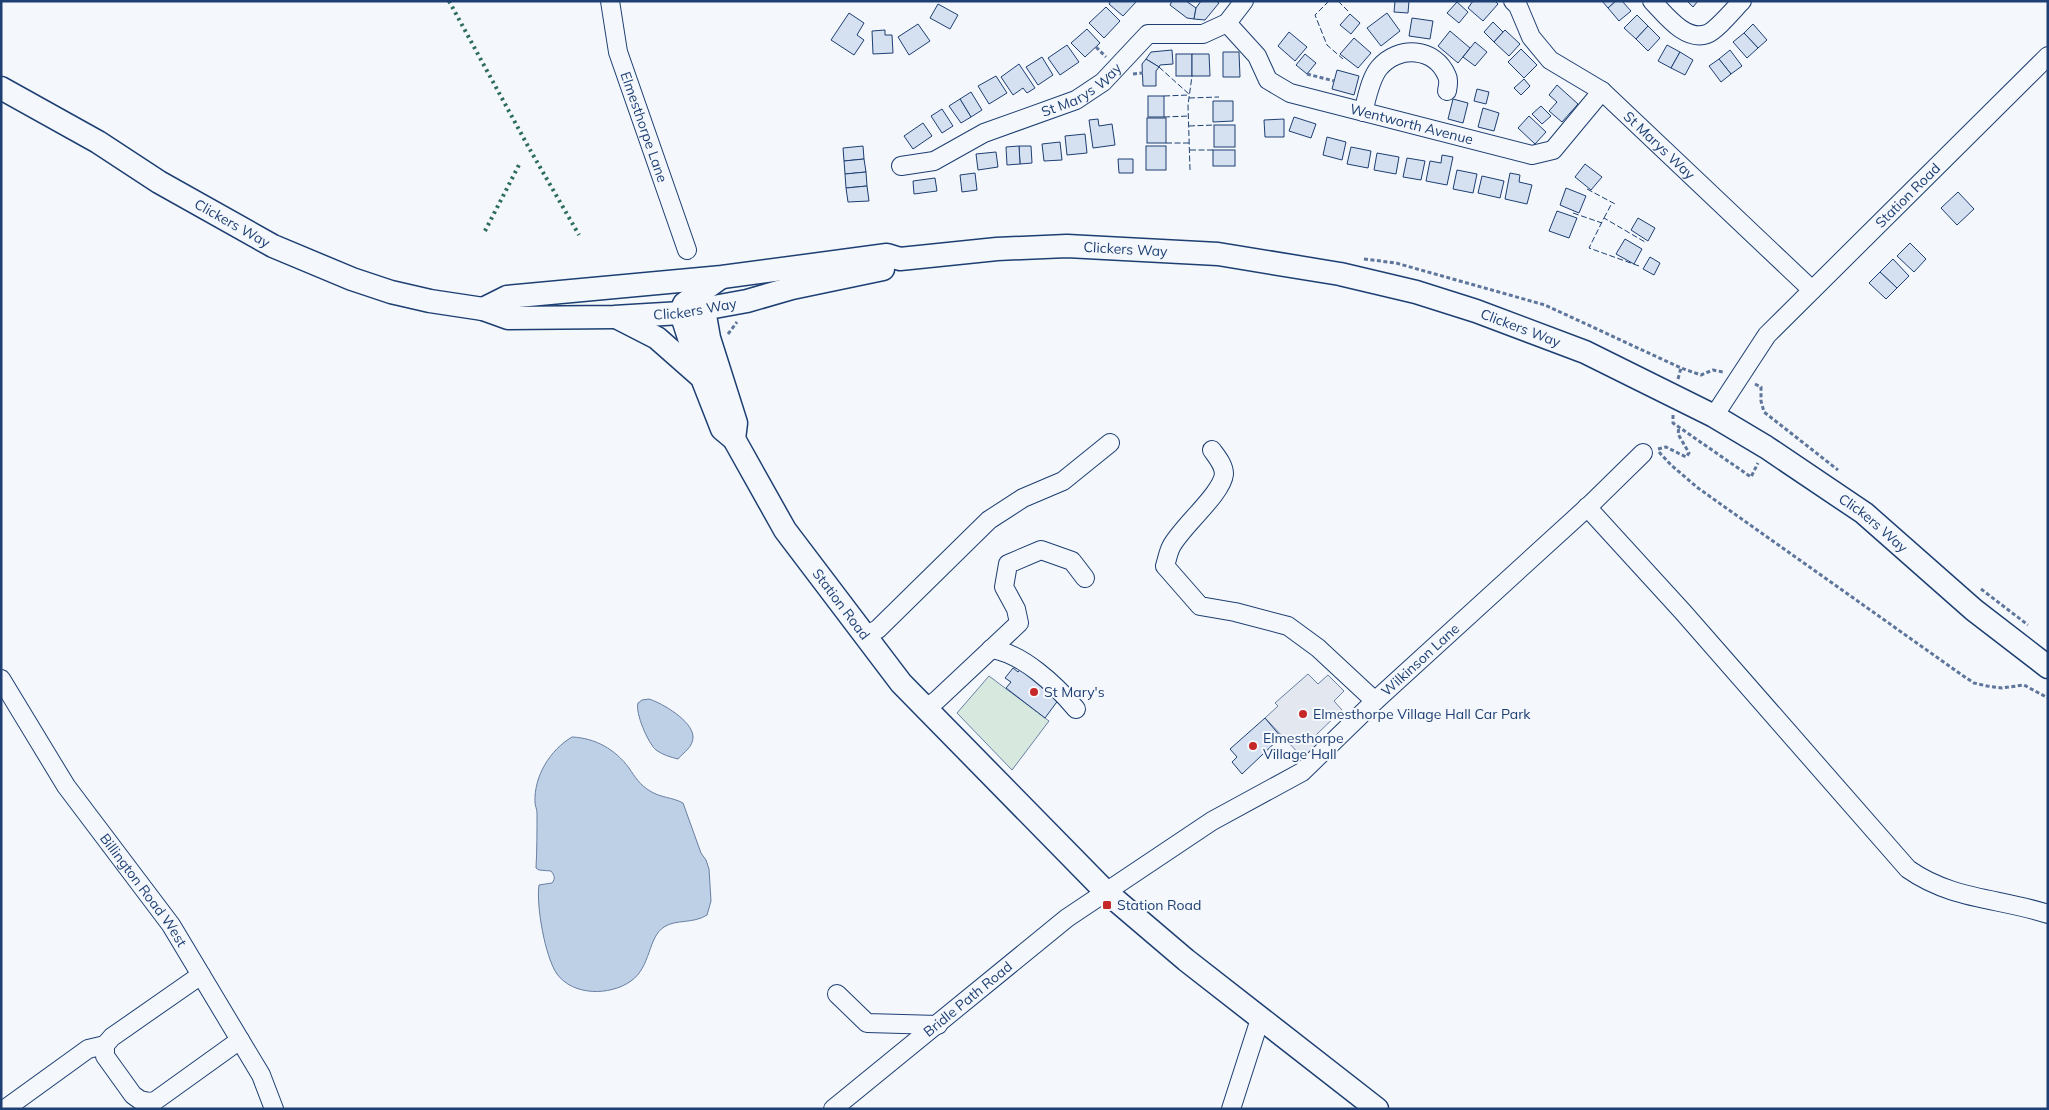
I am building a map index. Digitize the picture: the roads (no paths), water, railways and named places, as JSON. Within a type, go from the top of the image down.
[{"type":"main road","name":"Clickers Way","points":[[1,88],[98,142],[159,182],[273,246],[352,279],[391,292],[430,301],[483,309],[508,318],[614,317],[747,301],[792,288],[892,268],[900,259]]},
{"type":"main road","name":"Clickers Way","points":[[483,309],[507,297],[722,277],[887,255],[900,259],[997,249],[1067,246],[1218,254],[1340,274],[1416,292],[1585,352],[1714,416],[1766,447],[1864,513],[1974,610],[2048,667]]},
{"type":"main road","points":[[636,286],[692,307],[722,277]]},
{"type":"main road","name":"Station Road","points":[[692,307],[702,378],[722,429],[734,439],[785,530],[901,683],[1105,892],[1186,960],[1376,1109]]},
{"type":"main road","name":"Station Road","points":[[692,307],[709,338],[736,423],[734,439]]},
{"type":"main road","points":[[614,317],[657,338],[702,378]]},
{"type":"street","name":"Elmesthorpe Lane","points":[[610,1],[618,52],[687,250]]},
{"type":"street","name":"St Marys Way","points":[[901,166],[934,161],[984,133],[1076,100],[1103,82],[1148,34],[1202,34],[1226,23],[1244,1]]},
{"type":"street","name":"St Marys Way","points":[[1513,1],[1518,6],[1531,37],[1550,60],[1602,91],[1812,290]]},
{"type":"street","points":[[1652,1],[1674,23],[1693,35],[1708,34],[1742,1]]},
{"type":"street","name":"Wentworth Avenue","points":[[1226,23],[1257,56],[1268,80],[1290,93],[1532,155],[1553,150],[1602,91]]},
{"type":"street","points":[[1363,112],[1369,90],[1379,68],[1400,52],[1422,53],[1441,65],[1448,77],[1448,91]]},
{"type":"street","name":"Station Road","points":[[1714,416],[1767,335],[2048,56]]},
{"type":"street","points":[[865,636],[878,629],[989,520],[1024,498],[1063,481],[1110,443]]},
{"type":"street","points":[[1212,450],[1222,465],[1224,475],[1217,490],[1170,548],[1165,566],[1200,606],[1235,612],[1288,626],[1318,648],[1375,701]]},
{"type":"street","name":"Wilkinson Lane","points":[[1105,892],[1212,821],[1302,772],[1375,701],[1650,451]]},
{"type":"street","points":[[1587,507],[1683,612],[1908,869],[1919,877],[1950,892],[2048,914]]},
{"type":"street","points":[[926,708],[937,700],[1019,623],[1016,609],[1004,586],[1008,564],[1041,550],[1072,560],[1085,578]]},
{"type":"street","points":[[991,649],[1004,650],[1018,658],[1062,692],[1076,709]]},
{"type":"street","name":"Billington Road West","points":[[1,679],[66,786],[171,925],[262,1075],[274,1109]]},
{"type":"street","name":"Bridle Path Road","points":[[833,1109],[853,1102],[938,1025],[1067,918],[1105,892]]},
{"type":"street","points":[[5,1109],[88,1049],[105,1045],[112,1037],[201,975]]},
{"type":"street","points":[[837,994],[867,1023],[912,1022],[938,1025]]},
{"type":"street","points":[[1231,1109],[1260,1019]]},
{"type":"street","points":[[105,1045],[105,1056],[134,1095],[140,1100],[148,1102],[155,1101],[240,1040]]},
{"type":"water","points":[[649,699],[661,704],[683,719],[692,731],[692,744],[678,759],[656,750],[646,735],[638,714],[638,703]]},
{"type":"water","points":[[572,737],[596,742],[611,750],[623,761],[646,789],[683,803],[701,853],[709,869],[711,901],[707,915],[696,920],[674,923],[664,927],[655,938],[638,975],[622,986],[603,991],[582,990],[564,981],[557,974],[545,944],[540,917],[539,885],[552,883],[554,875],[551,871],[536,868],[537,813],[535,792],[540,773],[550,756]]},
{"type":"place","name":"St Mary's","points":[[1034,692]]},
{"type":"place","name":"Elmesthorpe Village Hall Car Park","points":[[1303,714]]},
{"type":"place","name":"Elmesthorpe Village Hall","points":[[1253,746]]},
{"type":"place","name":"Station Road","points":[[1107,905]]}]
